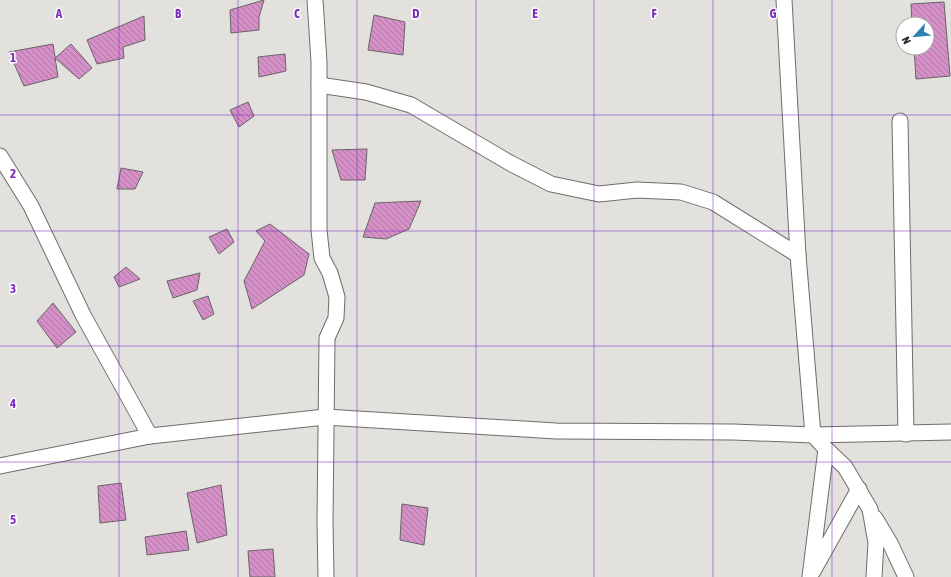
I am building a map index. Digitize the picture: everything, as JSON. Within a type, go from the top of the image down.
[{"type":"street","points":[[315,0],[319,85],[319,230],[322,258],[330,273],[337,297],[336,318],[327,338],[325,417],[326,577]]},
{"type":"street","points":[[784,0],[798,256],[813,436],[845,467],[890,543],[906,577]]},
{"type":"street","points":[[319,85],[366,92],[411,105],[510,163],[551,184],[599,194],[637,190],[681,192],[713,202],[798,256]]},
{"type":"street","points":[[900,121],[906,434]]},
{"type":"street","points":[[0,156],[31,206],[83,315],[150,436]]},
{"type":"street","points":[[0,466],[150,436],[325,417],[556,431],[733,432],[813,436],[951,432]]},
{"type":"street","points":[[810,576],[826,449]]},
{"type":"street","points":[[810,576],[859,489]]},
{"type":"street","points":[[870,509],[876,543],[874,577]]},
{"type":"building","points":[[264,0],[259,17],[259,30],[231,33],[230,10]]},
{"type":"building","points":[[944,2],[950,76],[916,79],[915,56],[935,56],[935,16],[912,16],[911,4]]},
{"type":"building","points":[[374,15],[405,22],[403,55],[368,50]]},
{"type":"building","points":[[144,16],[145,40],[123,47],[124,58],[97,64],[87,40]]},
{"type":"building","points":[[53,44],[58,77],[24,86],[9,52]]},
{"type":"building","points":[[71,44],[92,68],[79,79],[55,58]]},
{"type":"building","points":[[285,54],[286,71],[259,77],[258,57]]},
{"type":"building","points":[[248,102],[254,116],[239,127],[230,110]]},
{"type":"building","points":[[367,149],[365,180],[341,180],[332,150]]},
{"type":"building","points":[[121,168],[143,172],[135,189],[117,189]]},
{"type":"building","points":[[421,201],[409,229],[386,239],[363,237],[375,203]]},
{"type":"building","points":[[270,224],[309,254],[304,275],[252,309],[244,281],[265,241],[256,231]]},
{"type":"building","points":[[227,229],[234,242],[219,254],[209,237]]},
{"type":"building","points":[[126,267],[140,279],[119,287],[114,277]]},
{"type":"building","points":[[200,273],[197,290],[173,298],[167,281]]},
{"type":"building","points":[[208,296],[214,314],[203,320],[193,301]]},
{"type":"building","points":[[53,303],[76,332],[57,348],[37,321]]},
{"type":"building","points":[[121,483],[126,520],[100,523],[98,486]]},
{"type":"building","points":[[221,485],[227,535],[197,543],[187,493]]},
{"type":"building","points":[[402,504],[428,508],[424,545],[400,540]]},
{"type":"building","points":[[186,531],[189,550],[147,555],[145,537]]},
{"type":"building","points":[[273,549],[275,577],[250,577],[248,551]]}]
